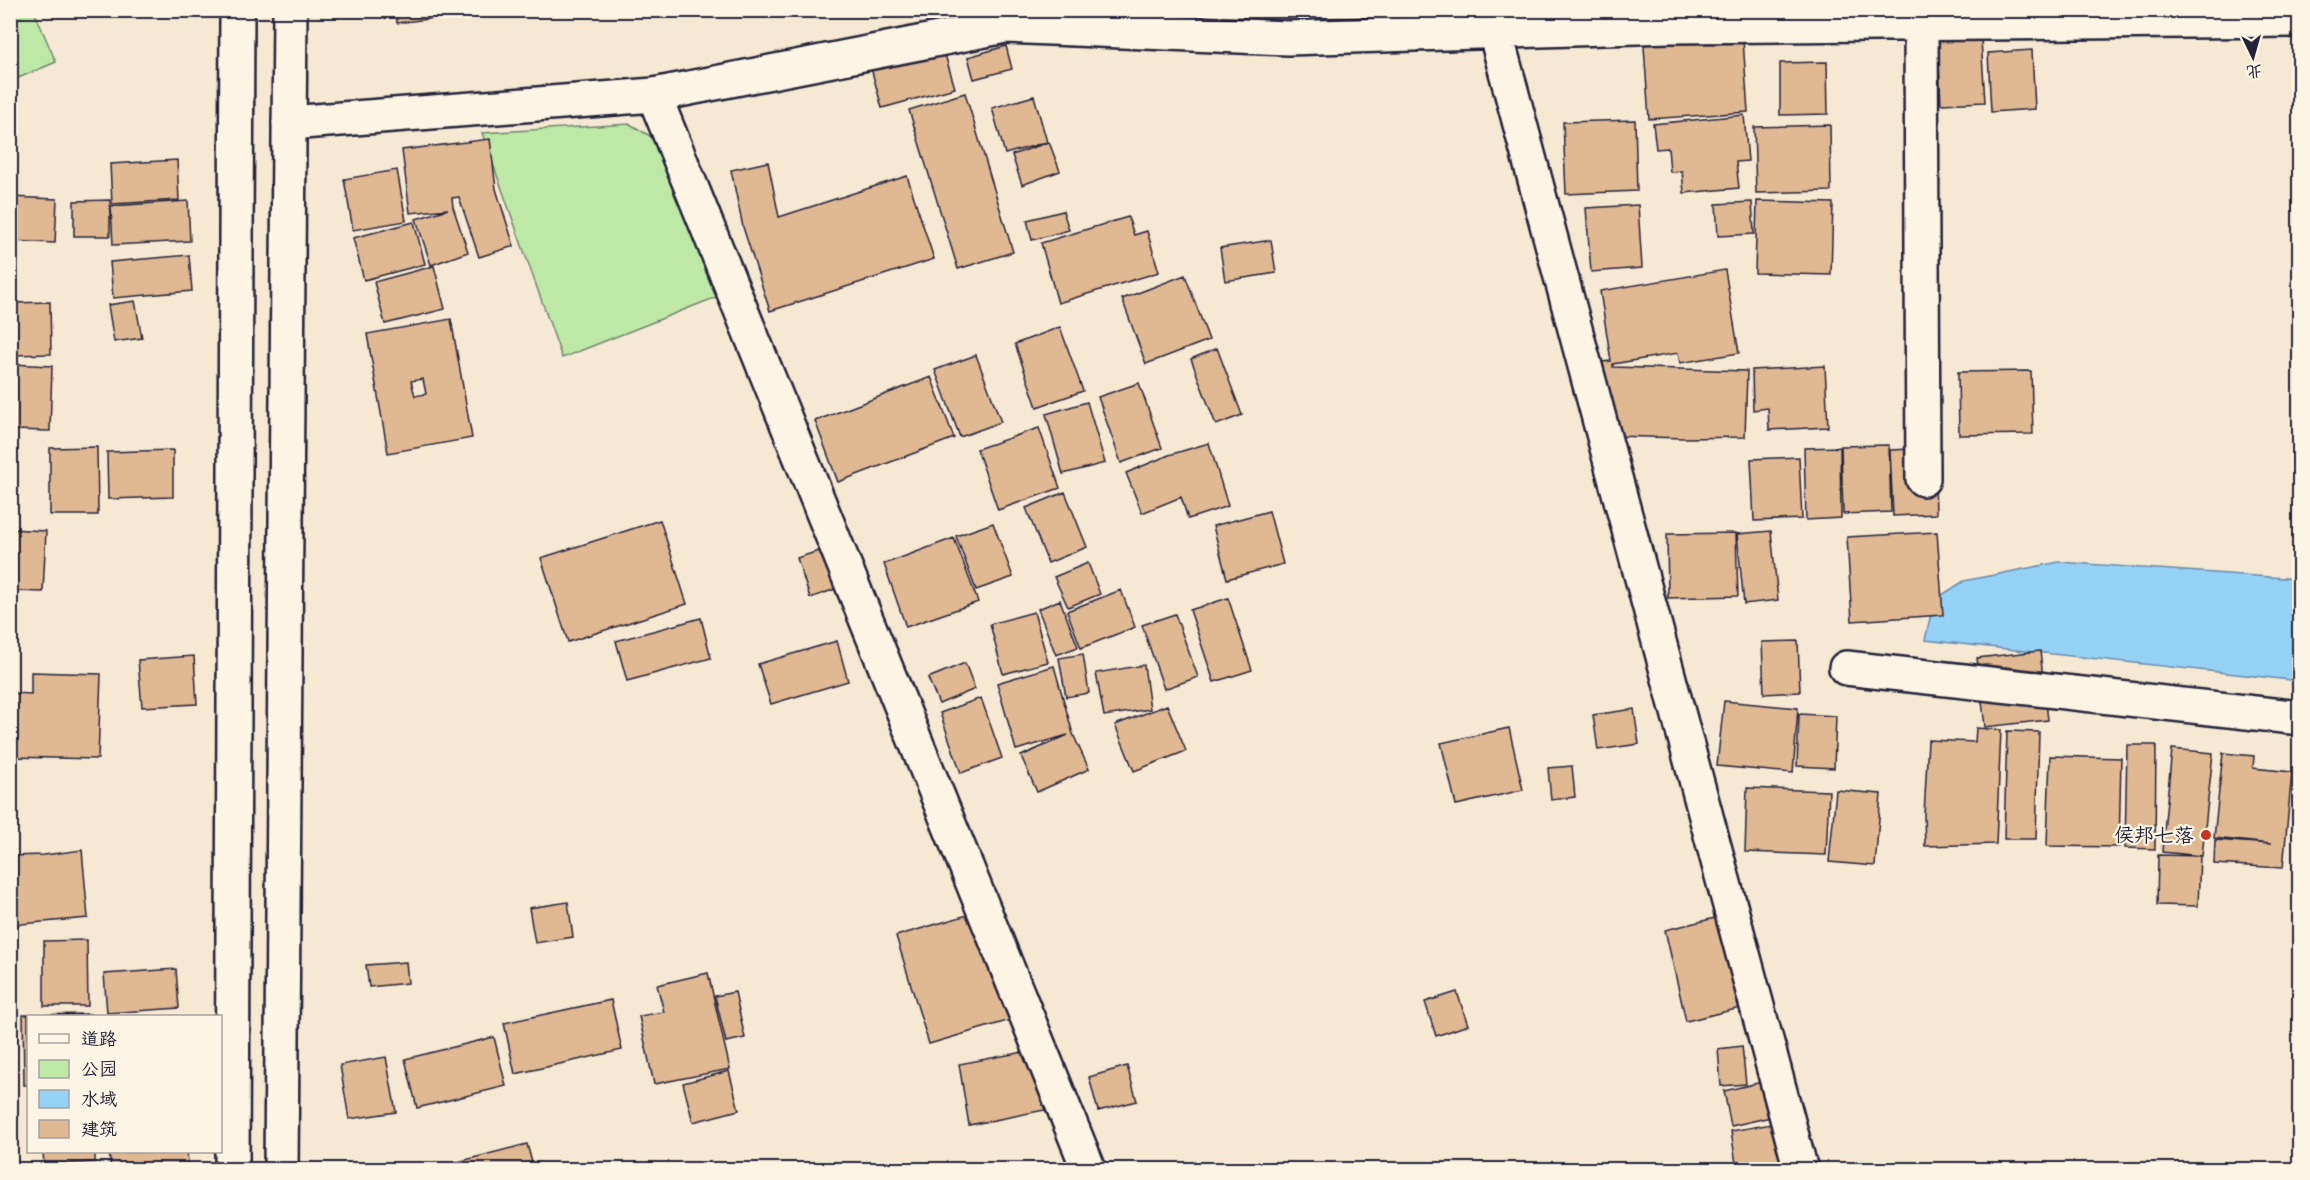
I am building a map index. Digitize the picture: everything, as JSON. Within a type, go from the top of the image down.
[{"type":"street","points":[[232,1170],[237,10]]},
{"type":"street","points":[[280,1170],[290,10]]},
{"type":"street","points":[[289,123],[654,95],[1005,26],[1288,38],[1670,26],[2298,17]]},
{"type":"street","points":[[1921,23],[1923,479]]},
{"type":"street","points":[[1495,31],[1801,1170]]},
{"type":"street","points":[[654,95],[1089,1170]]},
{"type":"street","points":[[1846,668],[2300,718]]},
{"type":"green space","points":[[11,10],[34,11],[56,62],[11,81]]},
{"type":"green space","points":[[630,124],[660,142],[719,296],[562,358],[482,133]]},
{"type":"water","points":[[2059,562],[2299,579],[2299,681],[1925,640],[1934,600],[1964,581]]},
{"type":"building","points":[[396,10],[460,10],[460,15],[397,23]]},
{"type":"building","points":[[1742,25],[1748,112],[1649,119],[1643,32]]},
{"type":"building","points":[[1981,39],[1985,102],[1941,104],[1938,41]]},
{"type":"building","points":[[1006,46],[1012,69],[974,79],[968,57]]},
{"type":"building","points":[[943,48],[955,88],[882,108],[871,68]]},
{"type":"building","points":[[2032,50],[2035,109],[1991,112],[1988,53]]},
{"type":"building","points":[[1827,62],[1828,114],[1780,115],[1780,63]]},
{"type":"building","points":[[965,93],[1013,252],[958,269],[909,110]]},
{"type":"building","points":[[1034,96],[1047,142],[1005,154],[992,108]]},
{"type":"building","points":[[1744,115],[1748,161],[1736,162],[1739,188],[1684,193],[1682,171],[1670,172],[1668,148],[1656,149],[1653,124]]},
{"type":"building","points":[[1635,120],[1637,191],[1566,194],[1563,122]]},
{"type":"building","points":[[1830,125],[1831,191],[1756,193],[1754,127]]},
{"type":"building","points":[[490,139],[496,189],[514,246],[479,257],[459,197],[452,198],[468,252],[431,265],[416,219],[448,209],[410,213],[402,150]]},
{"type":"building","points":[[1049,142],[1060,171],[1022,185],[1012,155]]},
{"type":"building","points":[[177,160],[179,200],[112,204],[110,164]]},
{"type":"building","points":[[768,162],[779,217],[907,176],[934,259],[770,311],[743,227],[731,170]]},
{"type":"building","points":[[397,170],[406,221],[353,230],[344,179]]},
{"type":"building","points":[[10,197],[57,199],[55,243],[10,241]]},
{"type":"building","points":[[110,200],[110,236],[74,236],[74,201]]},
{"type":"building","points":[[188,201],[190,241],[113,245],[111,206]]},
{"type":"building","points":[[1757,201],[1833,203],[1831,275],[1755,273]]},
{"type":"building","points":[[1752,202],[1754,234],[1718,236],[1716,204]]},
{"type":"building","points":[[1638,205],[1642,268],[1591,272],[1586,208]]},
{"type":"building","points":[[1063,211],[1069,230],[1032,240],[1027,220]]},
{"type":"building","points":[[1128,217],[1134,235],[1147,231],[1159,272],[1058,303],[1041,243]]},
{"type":"building","points":[[414,222],[425,264],[364,280],[353,238]]},
{"type":"building","points":[[1271,240],[1276,273],[1225,281],[1220,248]]},
{"type":"building","points":[[189,255],[192,291],[113,298],[110,262]]},
{"type":"building","points":[[434,266],[445,309],[385,324],[374,282]]},
{"type":"building","points":[[1725,270],[1739,353],[1680,363],[1678,353],[1613,364],[1613,367],[1747,371],[1745,437],[1613,436],[1592,363],[1611,361],[1600,291]]},
{"type":"building","points":[[1185,275],[1209,340],[1146,364],[1122,299]]},
{"type":"building","points":[[135,301],[142,338],[114,342],[108,305]]},
{"type":"building","points":[[50,302],[51,354],[11,355],[10,303]]},
{"type":"building","points":[[451,319],[472,438],[388,453],[367,334]],"holes":[[[423,379],[426,394],[415,396],[411,381]]]},
{"type":"building","points":[[1060,327],[1083,391],[1037,407],[1015,344]]},
{"type":"building","points":[[1217,348],[1242,415],[1216,425],[1191,359]]},
{"type":"building","points":[[976,355],[1001,422],[960,437],[935,370]]},
{"type":"building","points":[[10,364],[52,366],[50,431],[10,430]]},
{"type":"building","points":[[1825,366],[1828,427],[1769,430],[1768,408],[1753,410],[1752,370]]},
{"type":"building","points":[[2031,371],[2033,434],[1959,435],[1958,372]]},
{"type":"building","points":[[931,377],[954,438],[838,482],[815,421]]},
{"type":"building","points":[[1139,383],[1162,448],[1121,463],[1098,397]]},
{"type":"building","points":[[1087,402],[1105,463],[1063,474],[1046,414]]},
{"type":"building","points":[[1039,428],[1060,488],[998,510],[977,449]]},
{"type":"building","points":[[1209,443],[1228,506],[1188,519],[1181,497],[1142,513],[1126,473],[1169,455]]},
{"type":"building","points":[[1889,445],[1891,512],[1843,514],[1841,446]]},
{"type":"building","points":[[97,447],[98,515],[50,515],[50,448]]},
{"type":"building","points":[[1840,447],[1841,518],[1806,520],[1804,448]]},
{"type":"building","points":[[1934,448],[1936,514],[1893,516],[1890,450]]},
{"type":"building","points":[[173,450],[173,497],[108,499],[107,452]]},
{"type":"building","points":[[1799,457],[1802,519],[1754,521],[1751,459]]},
{"type":"building","points":[[1065,492],[1087,547],[1048,563],[1026,508]]},
{"type":"building","points":[[1269,511],[1283,564],[1227,579],[1213,526]]},
{"type":"building","points":[[660,520],[687,604],[568,642],[541,558]]},
{"type":"building","points":[[993,523],[1013,577],[976,590],[956,536]]},
{"type":"building","points":[[10,529],[46,531],[43,592],[10,591]]},
{"type":"building","points":[[1771,531],[1778,600],[1744,604],[1737,534]]},
{"type":"building","points":[[1937,532],[1943,615],[1852,621],[1847,537]]},
{"type":"building","points":[[1736,533],[1738,596],[1668,598],[1667,534]]},
{"type":"building","points":[[954,538],[978,602],[906,627],[884,564]]},
{"type":"building","points":[[831,547],[844,586],[810,598],[797,558]]},
{"type":"building","points":[[1088,563],[1100,594],[1068,607],[1054,577]]},
{"type":"building","points":[[1121,590],[1135,627],[1081,648],[1067,611]]},
{"type":"building","points":[[1228,598],[1252,670],[1214,682],[1190,610]]},
{"type":"building","points":[[1060,600],[1078,647],[1056,655],[1038,609]]},
{"type":"building","points":[[1034,612],[1048,662],[1003,674],[990,624]]},
{"type":"building","points":[[1175,614],[1198,677],[1164,689],[1142,625]]},
{"type":"building","points":[[701,618],[711,658],[627,681],[616,641]]},
{"type":"building","points":[[837,641],[848,681],[771,704],[758,664]]},
{"type":"building","points":[[1798,641],[1800,692],[1764,694],[1762,642]]},
{"type":"building","points":[[2040,651],[2048,720],[1985,727],[1977,658]]},
{"type":"building","points":[[1083,654],[1089,693],[1066,697],[1059,658]]},
{"type":"building","points":[[194,656],[197,704],[142,707],[138,660]]},
{"type":"building","points":[[965,663],[975,689],[939,704],[928,678]]},
{"type":"building","points":[[1144,665],[1150,709],[1104,716],[1096,673]]},
{"type":"building","points":[[1054,666],[1073,734],[1089,769],[1037,792],[1021,756],[1068,735],[1016,750],[997,683]]},
{"type":"building","points":[[31,672],[101,674],[98,759],[11,757],[13,693],[31,694]]},
{"type":"building","points":[[981,698],[1002,758],[961,773],[940,713]]},
{"type":"building","points":[[1724,701],[1798,708],[1793,773],[1717,766]]},
{"type":"building","points":[[1167,705],[1186,751],[1134,771],[1115,725]]},
{"type":"building","points":[[1634,709],[1639,744],[1598,750],[1593,715]]},
{"type":"building","points":[[1799,714],[1836,716],[1834,768],[1797,766]]},
{"type":"building","points":[[1509,728],[1523,790],[1456,805],[1441,743]]},
{"type":"building","points":[[1976,728],[2001,730],[1996,844],[1925,846],[1924,815],[1928,740],[1975,742]]},
{"type":"building","points":[[2007,731],[2039,732],[2036,839],[2004,839]]},
{"type":"building","points":[[2127,745],[2156,745],[2155,849],[2125,848]]},
{"type":"building","points":[[2172,749],[2213,753],[2202,856],[2162,852]]},
{"type":"building","points":[[2223,753],[2254,756],[2253,768],[2292,772],[2283,868],[2214,864],[2215,840],[2271,844],[2214,838]]},
{"type":"building","points":[[2050,756],[2121,758],[2119,847],[2047,846]]},
{"type":"building","points":[[1572,766],[1575,797],[1551,800],[1548,768]]},
{"type":"building","points":[[10,785],[16,826],[10,827]]},
{"type":"building","points":[[1747,788],[1829,791],[1826,855],[1745,852]]},
{"type":"building","points":[[1836,790],[1881,794],[1875,866],[1829,862]]},
{"type":"building","points":[[82,850],[88,918],[10,925],[10,856],[44,855]]},
{"type":"building","points":[[2158,855],[2200,856],[2198,906],[2157,905]]},
{"type":"building","points":[[568,902],[573,937],[535,943],[529,908]]},
{"type":"building","points":[[981,911],[1014,1019],[929,1044],[896,936]]},
{"type":"building","points":[[1740,912],[1761,1003],[1686,1021],[1665,930]]},
{"type":"building","points":[[87,940],[88,1006],[44,1006],[44,941]]},
{"type":"building","points":[[406,962],[408,983],[369,987],[366,965]]},
{"type":"building","points":[[176,969],[179,1008],[107,1013],[104,974]]},
{"type":"building","points":[[708,973],[730,1069],[654,1084],[639,1016],[664,1012],[657,985]]},
{"type":"building","points":[[735,992],[745,1038],[726,1042],[715,996]]},
{"type":"building","points":[[1457,992],[1468,1025],[1436,1036],[1425,1002]]},
{"type":"building","points":[[611,1000],[622,1050],[515,1074],[504,1023]]},
{"type":"building","points":[[90,1014],[27,1015],[27,1085],[24,1085],[23,1015]]},
{"type":"building","points":[[494,1037],[506,1086],[417,1108],[405,1059]]},
{"type":"building","points":[[1742,1046],[1746,1084],[1721,1086],[1718,1049]]},
{"type":"building","points":[[1046,1048],[1060,1107],[969,1125],[959,1064]]},
{"type":"building","points":[[386,1057],[396,1112],[349,1119],[340,1065]]},
{"type":"building","points":[[1127,1066],[1137,1101],[1098,1111],[1089,1077]]},
{"type":"building","points":[[729,1071],[739,1110],[693,1122],[683,1083]]},
{"type":"building","points":[[1775,1079],[1784,1114],[1731,1126],[1724,1091]]},
{"type":"building","points":[[1783,1122],[1792,1170],[1737,1170],[1731,1131]]},
{"type":"building","points":[[527,1144],[534,1170],[427,1170]]},
{"type":"building","points":[[43,1153],[95,1153],[95,1162],[44,1165]]},
{"type":"building","points":[[109,1153],[187,1153],[189,1170],[111,1170]]},
{"type":"building","points":[[409,1163],[411,1170],[386,1170]]},
{"type":"place","name":"侯邦七落","points":[[2206,835]]}]
